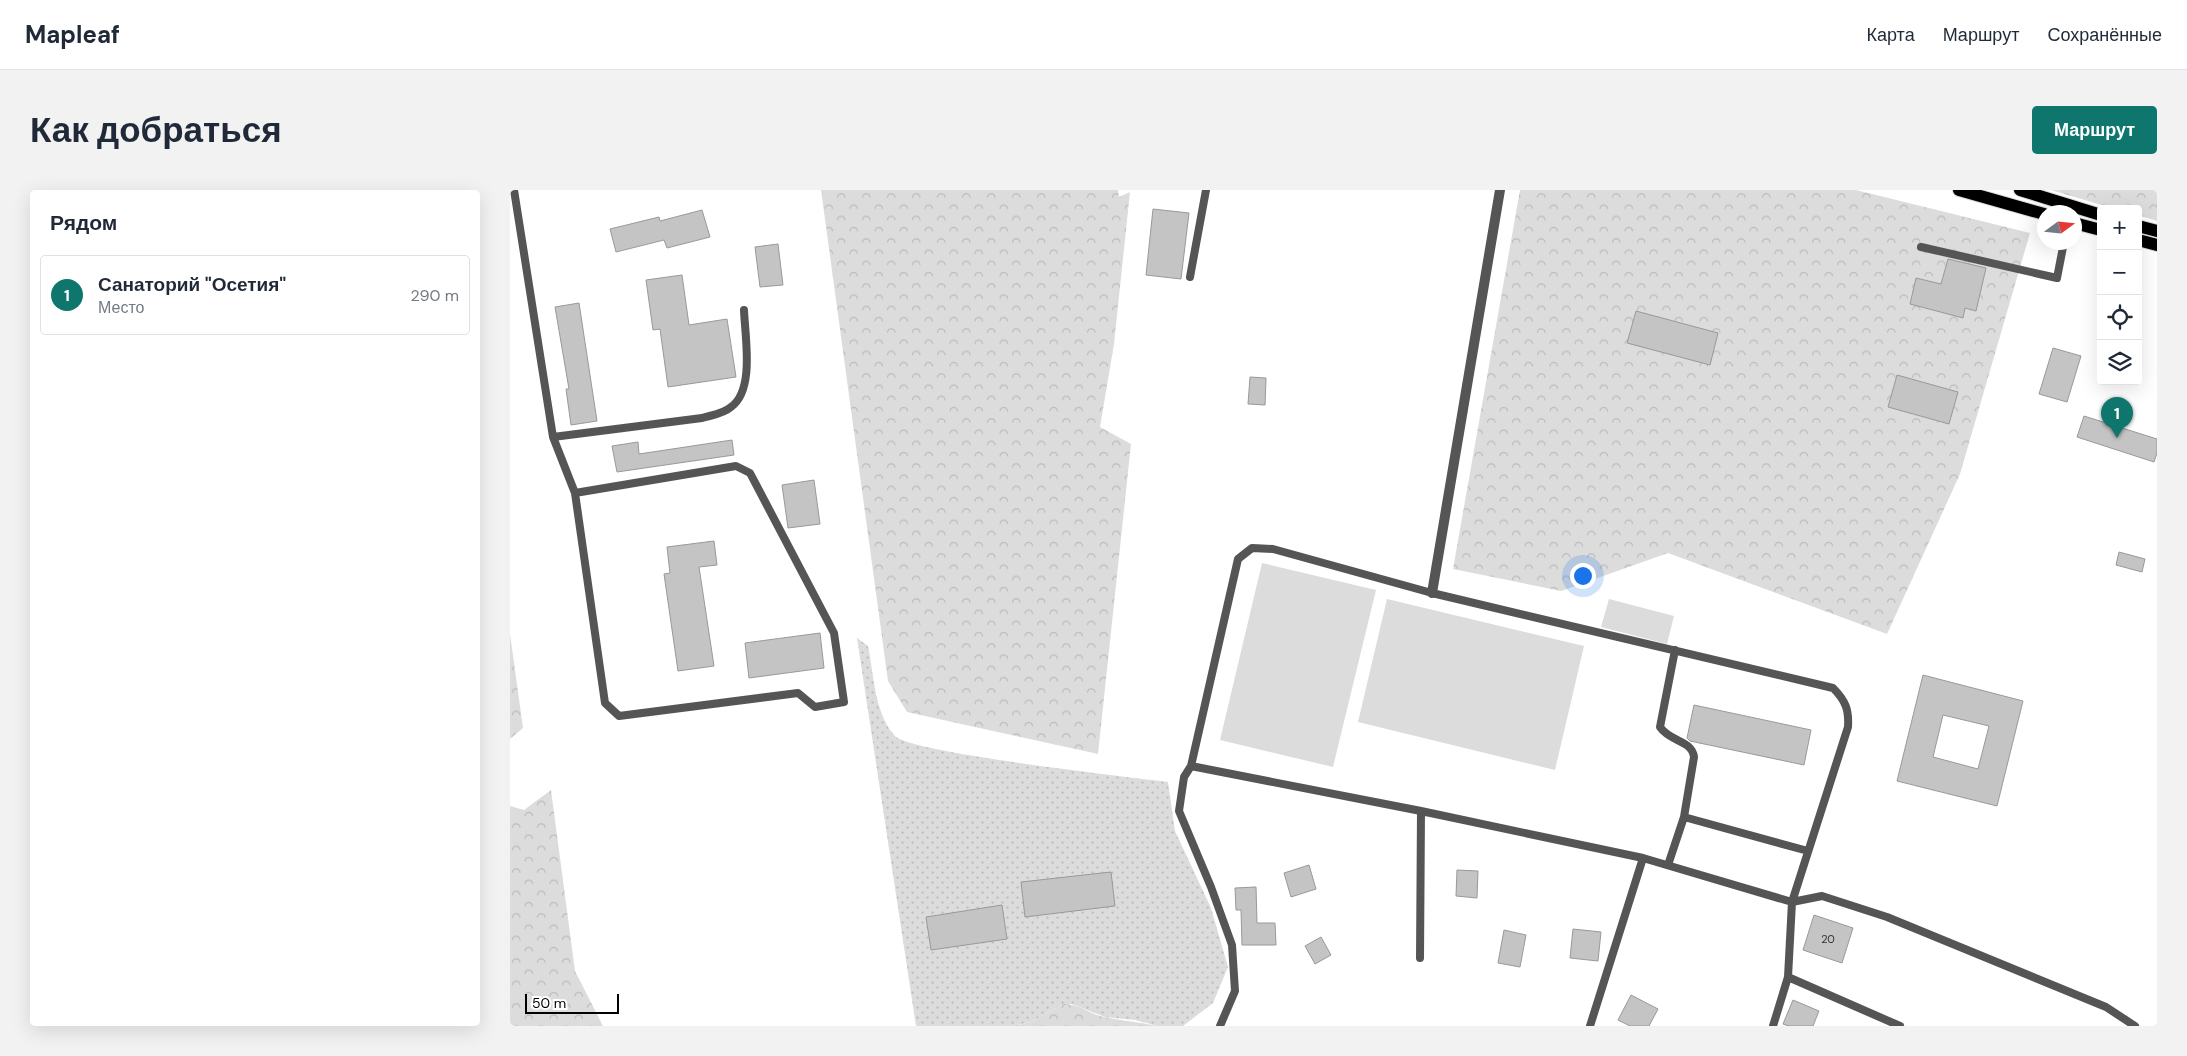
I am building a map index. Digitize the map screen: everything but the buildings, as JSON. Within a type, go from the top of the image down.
[{"type":"main road","points":[[1958,190],[2037,212]]},
{"type":"main road","points":[[2020,190],[2097,214]]},
{"type":"main road","points":[[2082,225],[2097,229]]},
{"type":"main road","points":[[2142,227],[2157,232]]},
{"type":"main road","points":[[2142,241],[2157,245]]},
{"type":"street","points":[[1432,593],[1500,190]]},
{"type":"lane","points":[[514,190],[553,437],[575,493],[605,703],[619,716],[798,693],[815,707],[844,702],[834,633],[750,473],[736,466],[575,493]]},
{"type":"lane","points":[[1190,277],[1206,190]]},
{"type":"lane","points":[[1921,247],[2057,278],[2062,250]]},
{"type":"lane","points":[[553,437],[702,418],[724,412],[733,406],[743,394],[747,369],[744,310]]},
{"type":"lane","points":[[1220,1026],[1235,991],[1232,945],[1211,887],[1179,811],[1184,777],[1192,766],[1238,559],[1252,548],[1273,549],[1432,593],[1833,688],[1843,697],[1849,711],[1848,728],[1792,902],[1788,977],[1773,1026]]},
{"type":"lane","points":[[1668,865],[1684,817],[1694,751],[1686,744],[1666,735],[1660,727],[1675,650]]},
{"type":"lane","points":[[1192,766],[1421,811],[1643,858],[1792,902],[1822,896],[1887,916],[2106,1008],[2134,1026]]},
{"type":"lane","points":[[1420,958],[1421,811]]},
{"type":"lane","points":[[1684,817],[1808,851]]},
{"type":"lane","points":[[1590,1026],[1643,858]]},
{"type":"lane","points":[[1788,977],[1900,1026]]},
{"type":"green space","points":[[821,190],[1118,190],[1119,197],[1130,192],[1114,344],[1100,427],[1131,444],[1098,754],[907,712],[888,681]]},
{"type":"green space","points":[[1520,190],[1856,190],[2030,233],[1960,474],[1887,634],[1668,553],[1561,591],[1453,569]]},
{"type":"green space","points":[[2051,190],[2157,190],[2157,221],[2142,216],[2142,205],[2102,205]]},
{"type":"green space","points":[[1262,563],[1376,590],[1333,767],[1220,740]]},
{"type":"green space","points":[[1387,599],[1584,646],[1555,770],[1358,722]]},
{"type":"green space","points":[[1609,599],[1674,616],[1667,644],[1601,627]]},
{"type":"green space","points":[[510,634],[523,728],[510,739]]},
{"type":"green space","points":[[857,638],[868,646],[876,693],[888,727],[895,736],[910,743],[978,757],[1168,782],[1175,831],[1211,908],[1228,967],[1213,1003],[1183,1026],[1158,1026],[1135,1020],[1105,1017],[1072,1004],[1063,1004],[1031,1022],[1012,1026],[916,1026]]},
{"type":"green space","points":[[551,790],[575,971],[603,1026],[510,1026],[510,806],[524,810]]},
{"type":"green space","points":[[1063,1004],[1080,1007],[1104,1017],[1158,1026],[1012,1026],[1031,1022]]},
{"type":"place","name":"Санаторий \"Осетия\"","points":[[2117,438]]}]
